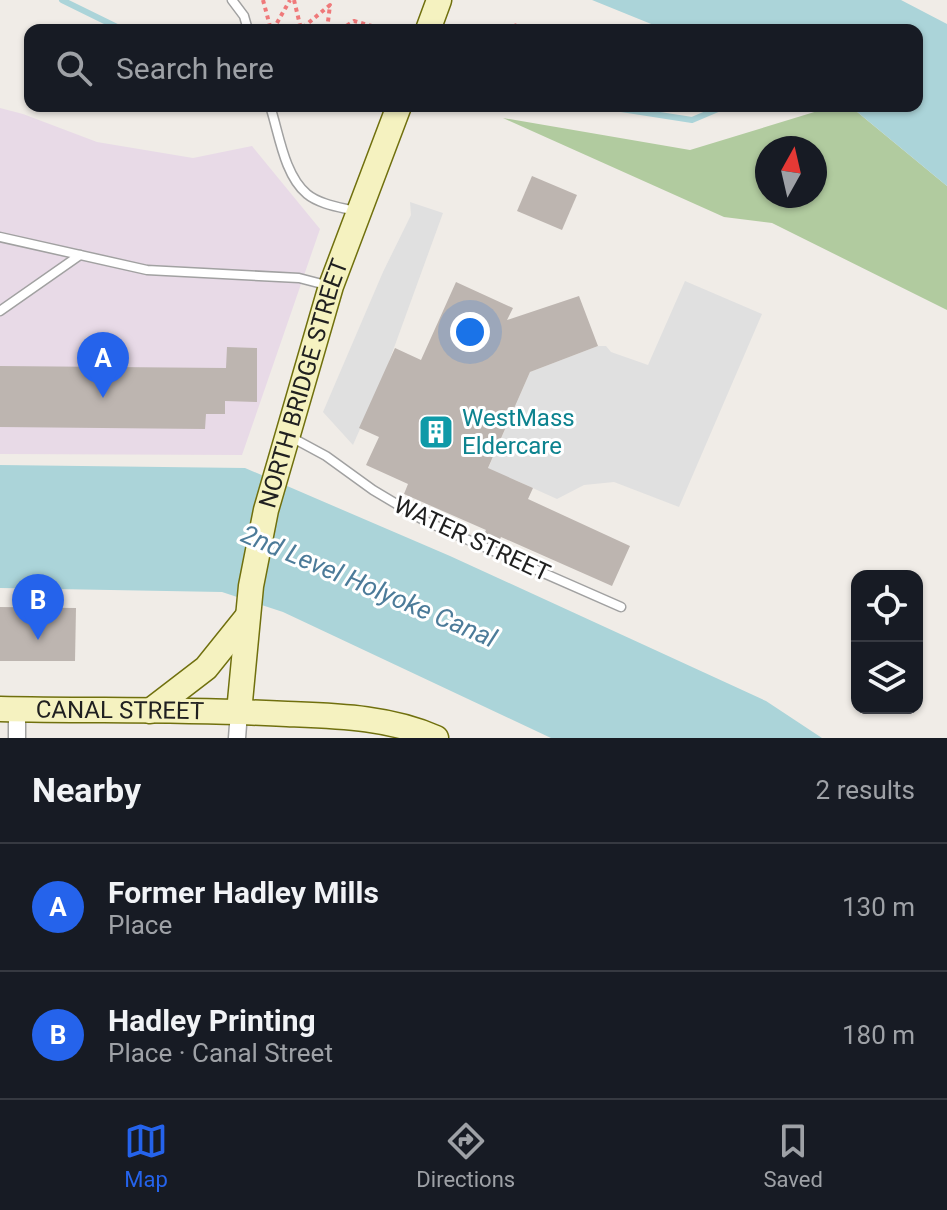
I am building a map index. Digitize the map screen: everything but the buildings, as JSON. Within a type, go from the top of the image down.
[{"type":"main road","points":[[430,24],[439,0]]},
{"type":"main road","name":"NORTH BRIDGE STREET","points":[[239,712],[248,614],[266,510],[331,286],[397,112]]},
{"type":"main road","points":[[150,711],[206,668],[248,614]]},
{"type":"main road","name":"CANAL STREET","points":[[8,710],[239,712],[420,731],[436,738]]},
{"type":"street","points":[[8,710],[17,738]]},
{"type":"street","name":"NORTH BRIDGE STREET","points":[[237,738],[239,712]]},
{"type":"lane","points":[[232,0],[246,24]]},
{"type":"lane","points":[[272,112],[290,172],[307,194],[358,211]]},
{"type":"lane","points":[[0,237],[147,270],[299,278],[331,286]]},
{"type":"lane","points":[[0,311],[80,255]]},
{"type":"lane","name":"WATER STREET","points":[[289,435],[425,521],[621,607]]},
{"type":"path","points":[[263,0],[270,24]]},
{"type":"path","points":[[276,24],[292,0]]},
{"type":"path","points":[[292,0],[299,24]]},
{"type":"path","points":[[307,24],[330,5],[328,24]]},
{"type":"shaded area","points":[[0,108],[97,142],[193,158],[252,146],[320,229],[242,455],[0,454]]},
{"type":"shaded area","points":[[410,202],[443,213],[387,367],[353,445],[323,412],[411,215]]},
{"type":"shaded area","points":[[685,281],[762,314],[679,507],[614,482],[584,485],[557,499],[515,480],[484,478],[530,372],[598,346],[606,346],[611,352],[648,365]]},
{"type":"green space","points":[[814,112],[857,112],[947,186],[947,310],[772,223],[724,217],[503,118],[690,150]]},
{"type":"water","points":[[592,0],[901,0],[947,24],[947,186],[857,112],[923,112],[923,24],[651,24]]},
{"type":"water","name":"2nd Level Holyoke Canal","points":[[0,465],[245,468],[450,556],[766,701],[822,738],[551,738],[283,612],[222,592],[0,588]]},
{"type":"waterway","points":[[62,0],[111,24]]},
{"type":"waterway","points":[[641,112],[692,120],[711,112]]},
{"type":"place","name":"Former Hadley Mills","points":[[103,398]]},
{"type":"place","name":"WestMass Eldercare","points":[[436,432]]},
{"type":"place","name":"Hadley Printing","points":[[38,640]]}]
